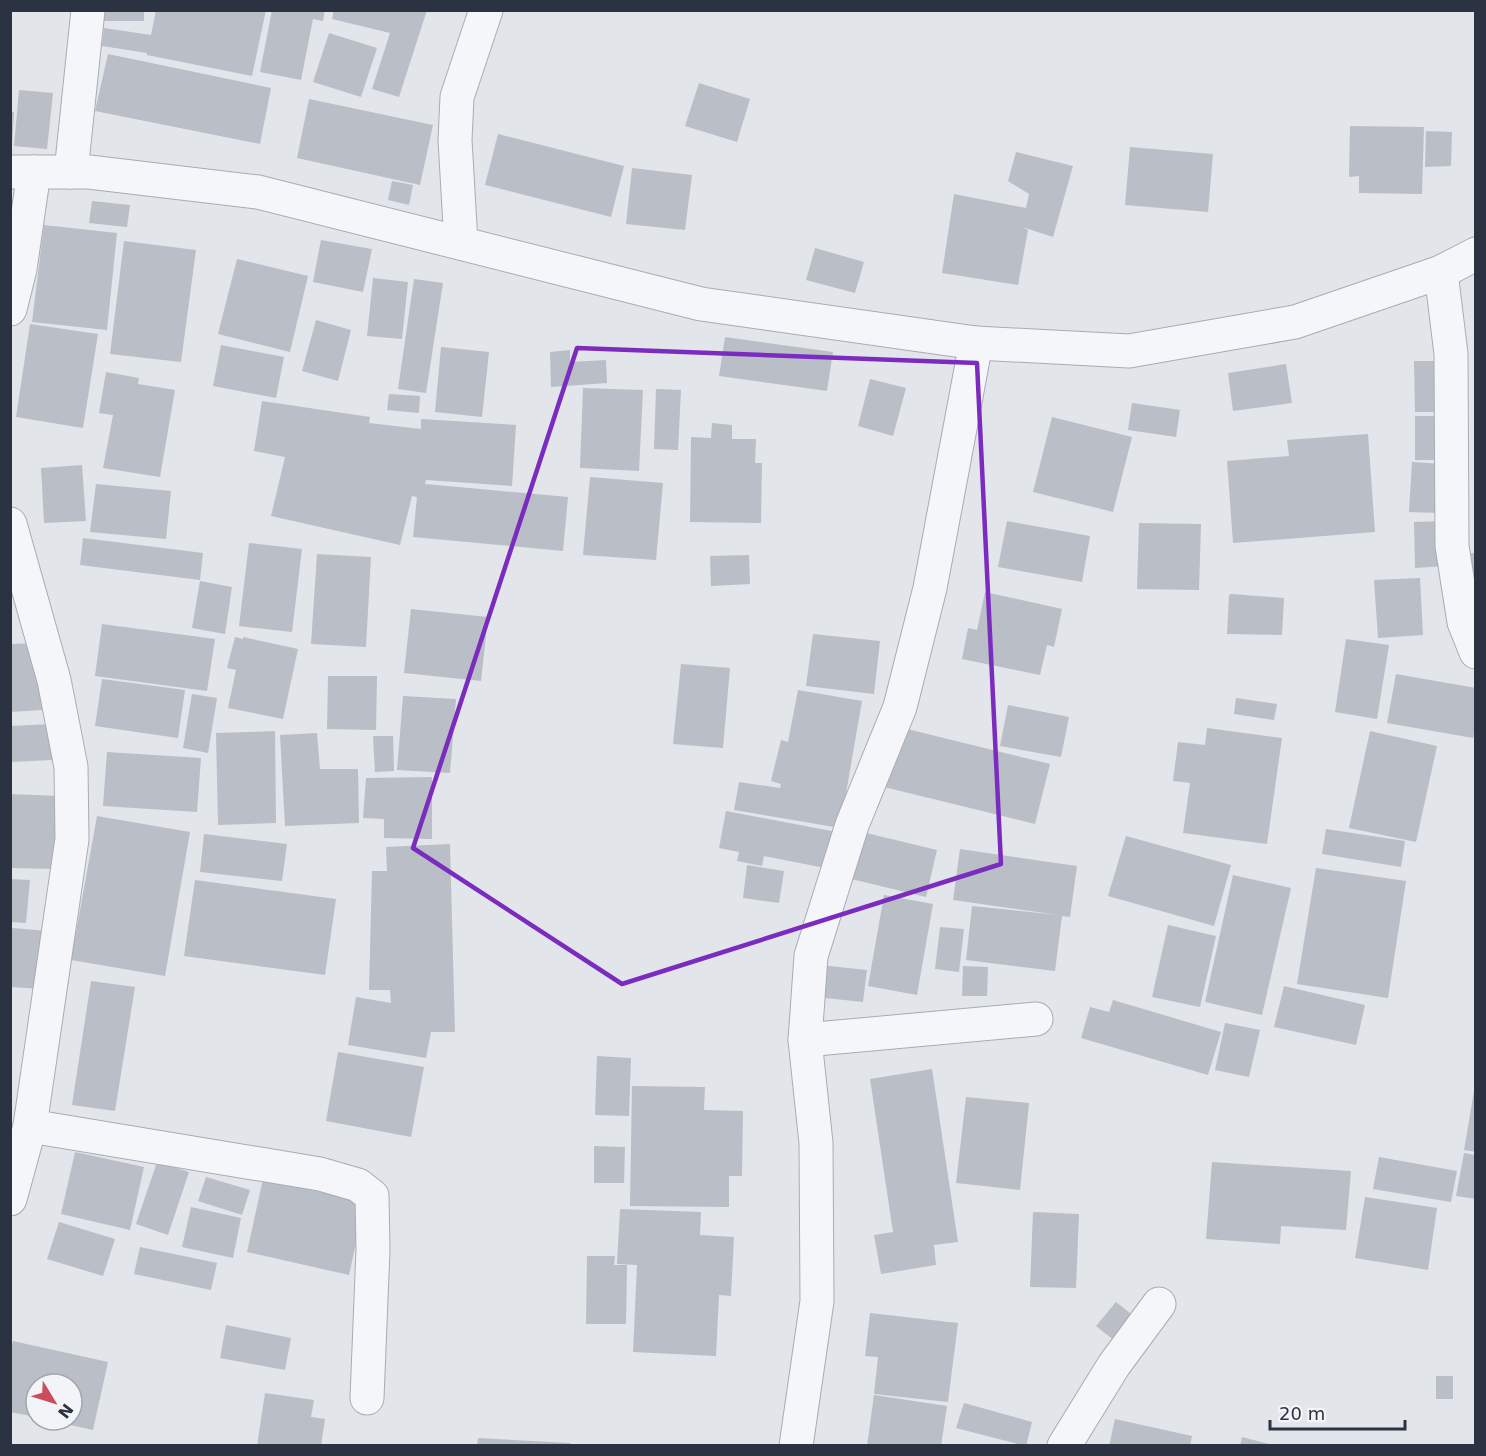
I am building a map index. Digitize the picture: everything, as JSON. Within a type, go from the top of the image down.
[{"type":"street","points":[[71,172],[88,10]]},
{"type":"street","points":[[461,243],[455,140],[457,97],[486,10]]},
{"type":"street","points":[[10,309],[20,269],[22,172],[89,172],[258,192],[701,304],[976,343],[1129,351],[1295,322],[1442,272],[1476,254]]},
{"type":"street","points":[[1442,272],[1451,354],[1452,546],[1464,622],[1476,652]]},
{"type":"street","points":[[796,1446],[818,1301],[816,1143],[805,1040],[811,956],[852,825],[900,707],[930,588],[976,343]]},
{"type":"street","points":[[10,524],[54,680],[71,767],[72,839],[30,1126],[10,1199]]},
{"type":"street","points":[[805,1040],[1036,1019]]},
{"type":"street","points":[[30,1126],[320,1174],[358,1185],[372,1196],[373,1250],[366,1398]]},
{"type":"street","points":[[1064,1446],[1114,1365],[1159,1304]]},
{"type":"highlighted area","points":[[577,348],[977,363],[1001,864],[622,984],[413,848]]},
{"type":"building","points":[[102,10],[144,10],[144,21],[102,21]]},
{"type":"building","points":[[156,10],[266,10],[252,76],[147,55],[147,53],[102,46],[104,28],[151,35]]},
{"type":"building","points":[[272,10],[325,10],[323,21],[313,19],[301,80],[260,72]]},
{"type":"building","points":[[334,10],[427,10],[399,97],[372,89],[390,33],[332,19]]},
{"type":"building","points":[[329,33],[377,48],[361,97],[313,82]]},
{"type":"building","points":[[108,54],[271,88],[260,144],[95,111]]},
{"type":"building","points":[[699,83],[750,99],[737,142],[685,126]]},
{"type":"building","points":[[19,90],[53,93],[47,149],[14,146]]},
{"type":"building","points":[[309,99],[433,125],[420,185],[297,158]]},
{"type":"building","points":[[10,112],[14,112],[12,147],[10,147]]},
{"type":"building","points":[[1350,126],[1424,127],[1422,194],[1359,193],[1359,176],[1349,177]]},
{"type":"building","points":[[1426,131],[1452,132],[1451,166],[1425,167]]},
{"type":"building","points":[[498,134],[624,166],[611,217],[485,185]]},
{"type":"building","points":[[1130,147],[1213,154],[1208,212],[1125,205]]},
{"type":"building","points":[[1016,152],[1073,166],[1053,237],[1022,227],[1028,230],[1018,285],[942,273],[954,194],[1026,208],[1029,194],[1008,181]]},
{"type":"building","points":[[632,168],[692,175],[685,230],[626,224]]},
{"type":"building","points":[[392,181],[413,185],[409,205],[388,200]]},
{"type":"building","points":[[92,201],[130,205],[127,227],[89,223]]},
{"type":"building","points":[[44,225],[117,233],[107,330],[32,322]]},
{"type":"building","points":[[321,240],[372,249],[363,292],[313,282]]},
{"type":"building","points":[[124,241],[196,250],[181,362],[110,354]]},
{"type":"building","points":[[815,248],[864,262],[855,293],[806,280]]},
{"type":"building","points":[[237,259],[308,276],[290,352],[218,334]]},
{"type":"building","points":[[373,278],[408,282],[402,339],[367,336]]},
{"type":"building","points":[[414,279],[443,283],[426,393],[398,389]]},
{"type":"building","points":[[316,320],[351,330],[338,381],[302,371]]},
{"type":"building","points":[[30,324],[98,334],[83,428],[16,417]]},
{"type":"building","points":[[725,337],[833,352],[827,391],[719,376]]},
{"type":"building","points":[[221,345],[284,357],[276,398],[213,386]]},
{"type":"building","points":[[441,347],[489,352],[482,417],[435,412]]},
{"type":"building","points":[[570,350],[570,362],[606,360],[607,383],[551,387],[550,352]]},
{"type":"building","points":[[1414,361],[1446,361],[1447,412],[1415,412]]},
{"type":"building","points":[[1286,364],[1292,403],[1233,411],[1228,373]]},
{"type":"building","points":[[106,372],[139,378],[138,384],[175,390],[160,477],[103,468],[113,415],[99,413]]},
{"type":"building","points":[[870,379],[906,388],[893,436],[858,426]]},
{"type":"building","points":[[583,388],[643,390],[639,471],[580,468]]},
{"type":"building","points":[[656,389],[681,390],[678,450],[654,449]]},
{"type":"building","points":[[389,394],[420,396],[419,413],[387,410]]},
{"type":"building","points":[[262,401],[370,417],[369,423],[421,429],[421,419],[516,425],[512,486],[426,480],[425,484],[568,497],[563,551],[413,537],[417,497],[412,496],[400,545],[271,516],[285,457],[254,451]]},
{"type":"building","points":[[1132,403],[1180,410],[1176,437],[1128,430]]},
{"type":"building","points":[[1415,416],[1445,416],[1446,460],[1415,460]]},
{"type":"building","points":[[1052,417],[1132,437],[1113,512],[1033,492]]},
{"type":"building","points":[[712,423],[732,425],[732,439],[756,439],[755,463],[762,463],[761,523],[690,522],[691,437],[711,438]]},
{"type":"building","points":[[1368,434],[1375,532],[1233,543],[1227,461],[1289,456],[1287,440]]},
{"type":"building","points":[[1412,462],[1442,464],[1439,513],[1409,512]]},
{"type":"building","points":[[82,465],[86,521],[44,523],[41,468]]},
{"type":"building","points":[[590,477],[663,483],[656,560],[583,555]]},
{"type":"building","points":[[96,484],[171,491],[166,539],[90,532]]},
{"type":"building","points":[[1007,521],[1090,536],[1082,582],[998,567]]},
{"type":"building","points":[[1443,521],[1445,566],[1415,568],[1414,522]]},
{"type":"building","points":[[1139,523],[1201,524],[1199,590],[1137,589]]},
{"type":"building","points":[[83,538],[203,553],[200,580],[80,565]]},
{"type":"building","points":[[249,543],[302,549],[292,632],[239,626]]},
{"type":"building","points":[[1471,553],[1476,553],[1476,593],[1471,593]]},
{"type":"building","points":[[317,554],[371,557],[366,647],[311,644]]},
{"type":"building","points":[[749,555],[750,584],[711,586],[710,556]]},
{"type":"building","points":[[1420,578],[1423,635],[1378,638],[1374,580]]},
{"type":"building","points":[[200,581],[232,587],[225,634],[192,628]]},
{"type":"building","points":[[985,592],[1062,609],[1054,647],[1047,645],[1040,675],[962,659],[968,628],[977,630]]},
{"type":"building","points":[[1229,595],[1284,598],[1282,635],[1227,634]]},
{"type":"building","points":[[411,609],[488,617],[481,681],[404,673]]},
{"type":"building","points":[[102,624],[215,639],[207,691],[95,676]]},
{"type":"building","points":[[813,634],[880,641],[874,694],[806,686]]},
{"type":"building","points":[[235,637],[298,649],[283,719],[228,708],[236,670],[227,668]]},
{"type":"building","points":[[1346,639],[1389,645],[1377,719],[1335,712]]},
{"type":"building","points":[[39,643],[42,710],[10,712],[10,644]]},
{"type":"building","points":[[681,664],[730,668],[723,748],[673,744]]},
{"type":"building","points":[[1396,674],[1476,688],[1476,724],[1473,738],[1387,723]]},
{"type":"building","points":[[328,676],[377,676],[376,730],[327,729]]},
{"type":"building","points":[[102,679],[185,690],[178,738],[95,726]]},
{"type":"building","points":[[798,690],[862,701],[840,828],[734,810],[739,782],[780,788],[781,784],[771,781],[781,740],[788,742]]},
{"type":"building","points":[[192,694],[217,698],[208,753],[183,748]]},
{"type":"building","points":[[403,696],[456,699],[450,773],[397,770]]},
{"type":"building","points":[[1236,698],[1277,704],[1274,720],[1234,714]]},
{"type":"building","points":[[1008,705],[1069,717],[1061,757],[1000,746]]},
{"type":"building","points":[[52,724],[53,760],[10,762],[10,726]]},
{"type":"building","points":[[899,727],[1050,764],[1035,824],[884,787]]},
{"type":"building","points":[[1207,728],[1282,738],[1267,844],[1183,833],[1190,783],[1173,781],[1178,742],[1205,745]]},
{"type":"building","points":[[275,731],[276,823],[218,825],[216,733]]},
{"type":"building","points":[[1370,731],[1437,746],[1416,842],[1349,828]]},
{"type":"building","points":[[317,733],[320,769],[358,769],[359,823],[285,826],[280,735]]},
{"type":"building","points":[[373,736],[393,736],[394,771],[375,772]]},
{"type":"building","points":[[107,752],[201,758],[197,812],[103,806]]},
{"type":"building","points":[[432,777],[432,839],[384,838],[384,819],[363,818],[366,778]]},
{"type":"building","points":[[10,794],[58,796],[55,869],[10,868]]},
{"type":"building","points":[[726,811],[842,833],[835,870],[764,856],[762,866],[737,861],[739,852],[719,848]]},
{"type":"building","points":[[97,816],[190,832],[165,976],[71,960]]},
{"type":"building","points":[[1326,829],[1405,841],[1401,867],[1322,854]]},
{"type":"building","points":[[854,830],[937,850],[926,897],[843,877]]},
{"type":"building","points":[[204,834],[287,844],[282,881],[200,872]]},
{"type":"building","points":[[1126,836],[1231,865],[1214,926],[1108,896]]},
{"type":"building","points":[[450,844],[455,1032],[431,1032],[426,1058],[348,1045],[356,997],[391,1003],[390,990],[369,990],[372,871],[387,871],[386,847]]},
{"type":"building","points":[[960,849],[1077,866],[1070,917],[1062,916],[1055,971],[966,960],[972,906],[1059,915],[953,900]]},
{"type":"building","points":[[747,865],[784,871],[779,903],[743,898]]},
{"type":"building","points":[[1316,868],[1406,881],[1388,998],[1297,984]]},
{"type":"building","points":[[1233,875],[1291,888],[1262,1015],[1205,1002]]},
{"type":"building","points":[[10,879],[30,880],[26,923],[10,922]]},
{"type":"building","points":[[195,880],[336,899],[325,975],[184,956]]},
{"type":"building","points":[[884,895],[933,904],[917,995],[868,986]]},
{"type":"building","points":[[1168,925],[1216,936],[1200,1007],[1152,997]]},
{"type":"building","points":[[940,927],[964,929],[959,972],[935,969]]},
{"type":"building","points":[[12,928],[48,931],[43,989],[10,987]]},
{"type":"building","points":[[820,965],[867,970],[863,1002],[816,997]]},
{"type":"building","points":[[963,966],[988,967],[987,996],[962,996]]},
{"type":"building","points":[[91,981],[135,987],[115,1111],[72,1105]]},
{"type":"building","points":[[1284,986],[1365,1005],[1356,1045],[1274,1027]]},
{"type":"building","points":[[1113,1000],[1221,1032],[1208,1075],[1081,1038],[1090,1007],[1109,1012]]},
{"type":"building","points":[[1225,1023],[1260,1030],[1249,1077],[1215,1070]]},
{"type":"building","points":[[338,1052],[424,1067],[411,1137],[326,1121]]},
{"type":"building","points":[[597,1056],[631,1058],[629,1116],[595,1115]]},
{"type":"building","points":[[932,1069],[958,1242],[934,1245],[936,1265],[881,1274],[874,1235],[893,1232],[870,1079]]},
{"type":"building","points":[[632,1086],[705,1087],[704,1110],[743,1111],[742,1176],[729,1176],[729,1207],[630,1206]]},
{"type":"building","points":[[1474,1091],[1476,1091],[1476,1152],[1464,1150]]},
{"type":"building","points":[[966,1097],[1029,1103],[1020,1190],[956,1183]]},
{"type":"building","points":[[594,1146],[625,1147],[624,1183],[594,1183]]},
{"type":"building","points":[[75,1152],[144,1167],[130,1230],[61,1214]]},
{"type":"building","points":[[1464,1153],[1476,1155],[1476,1199],[1456,1196]]},
{"type":"building","points":[[1379,1157],[1457,1171],[1451,1202],[1373,1189]]},
{"type":"building","points":[[157,1162],[189,1172],[168,1235],[136,1224]]},
{"type":"building","points":[[1212,1162],[1351,1171],[1346,1230],[1281,1226],[1280,1244],[1206,1239]]},
{"type":"building","points":[[206,1177],[250,1190],[242,1215],[198,1201]]},
{"type":"building","points":[[263,1179],[365,1202],[349,1275],[247,1252]]},
{"type":"building","points":[[1365,1197],[1437,1208],[1428,1270],[1355,1258]]},
{"type":"building","points":[[191,1207],[241,1218],[233,1258],[182,1247]]},
{"type":"building","points":[[620,1209],[701,1212],[700,1235],[734,1237],[731,1296],[719,1295],[716,1356],[633,1352],[637,1265],[617,1264]]},
{"type":"building","points":[[1033,1212],[1079,1214],[1076,1288],[1030,1287]]},
{"type":"building","points":[[59,1222],[115,1239],[103,1276],[47,1259]]},
{"type":"building","points":[[140,1247],[217,1263],[211,1290],[134,1274]]},
{"type":"building","points":[[587,1256],[615,1256],[614,1265],[627,1265],[626,1324],[586,1324]]},
{"type":"building","points":[[1116,1302],[1135,1317],[1115,1341],[1096,1326]]},
{"type":"building","points":[[870,1313],[958,1323],[948,1402],[874,1394],[878,1357],[865,1356]]},
{"type":"building","points":[[226,1325],[291,1338],[285,1370],[220,1358]]},
{"type":"building","points":[[13,1341],[108,1362],[93,1430],[84,1428],[84,1372],[24,1372],[24,1415],[10,1412],[10,1353]]},
{"type":"building","points":[[1436,1376],[1453,1376],[1453,1399],[1436,1399]]},
{"type":"building","points":[[265,1393],[314,1400],[311,1417],[325,1419],[321,1446],[257,1446]]},
{"type":"building","points":[[874,1395],[947,1406],[941,1446],[867,1446]]},
{"type":"building","points":[[964,1403],[1032,1422],[1026,1446],[956,1428]]},
{"type":"building","points":[[1115,1419],[1192,1436],[1190,1446],[1109,1446]]},
{"type":"building","points":[[1242,1437],[1273,1445],[1273,1446],[1240,1446]]},
{"type":"building","points":[[478,1438],[570,1443],[570,1446],[477,1446]]}]
